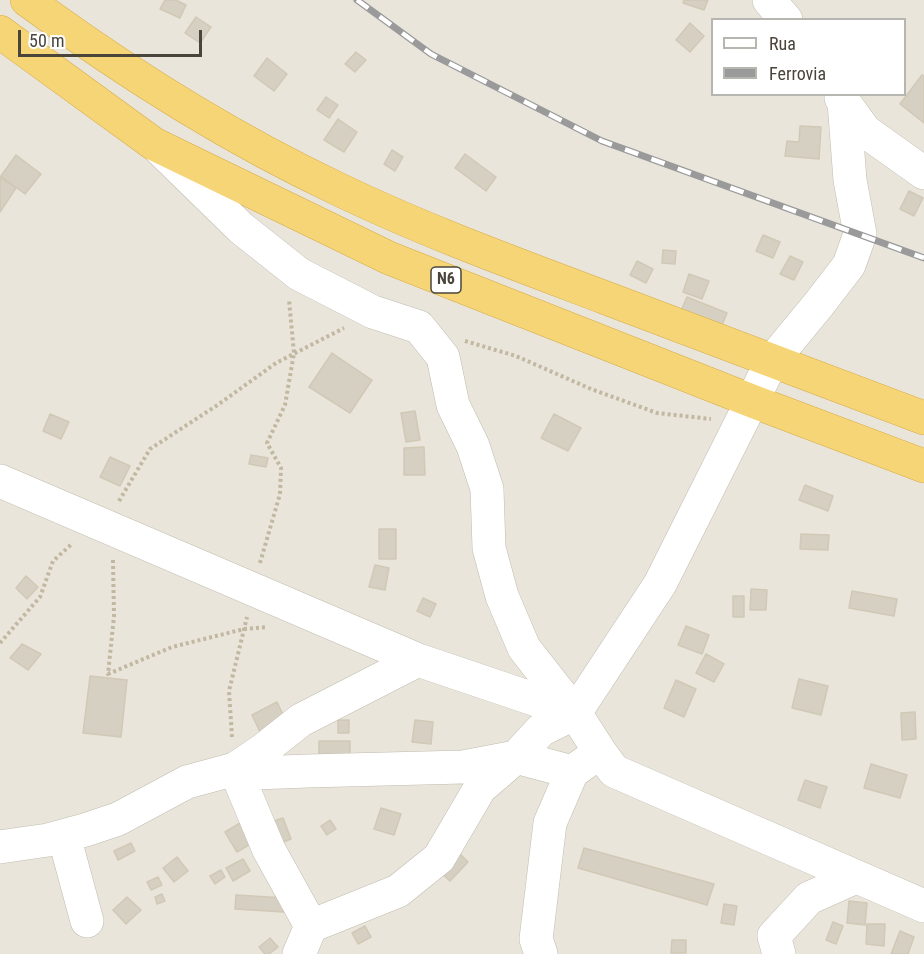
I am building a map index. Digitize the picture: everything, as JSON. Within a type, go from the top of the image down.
[{"type":"highway","name":"N6","points":[[27,0],[155,88],[247,142],[337,189],[449,239],[924,418]]},
{"type":"highway","name":"N6","points":[[0,32],[154,144],[389,258],[747,412],[924,466]]},
{"type":"street","points":[[769,0],[784,18]]},
{"type":"street","points":[[235,769],[305,940],[398,891],[439,858],[480,788],[516,757],[541,730],[575,713],[660,584],[772,361],[849,265],[860,234],[850,180],[841,98]]},
{"type":"street","points":[[841,98],[865,131],[924,173]]},
{"type":"street","points":[[154,144],[241,228],[299,274],[373,312],[419,327],[443,357],[453,405],[473,446],[488,489],[489,548],[502,596],[524,648],[575,713],[614,771],[924,906]]},
{"type":"street","points":[[0,481],[418,660],[575,713]]},
{"type":"street","points":[[0,847],[48,840],[118,819],[187,782],[235,769],[301,720],[418,660]]},
{"type":"street","points":[[541,954],[536,939],[550,823],[572,772],[600,752]]},
{"type":"street","points":[[235,769],[256,773],[463,767],[516,757],[572,772]]},
{"type":"street","points":[[64,836],[87,921]]},
{"type":"street","points":[[779,954],[774,936],[809,898],[856,877]]},
{"type":"path","points":[[267,443],[285,405],[294,353],[290,304],[287,294]]},
{"type":"path","points":[[0,643],[40,597],[53,561],[105,526],[150,449],[276,363],[373,312]]},
{"type":"path","points":[[464,341],[516,356],[591,389],[657,413],[747,412]]},
{"type":"path","points":[[105,526],[114,616],[108,674],[172,647],[244,629],[275,626]]},
{"type":"shaded area","points":[[0,0],[924,0],[924,954],[0,954]]},
{"type":"building","points":[[165,0],[176,0],[186,5],[180,18],[160,9]]},
{"type":"building","points":[[684,0],[708,0],[704,10],[683,3]]},
{"type":"building","points":[[196,17],[211,27],[200,43],[185,33]]},
{"type":"building","points":[[690,23],[704,36],[690,52],[676,40]]},
{"type":"building","points":[[356,52],[366,60],[355,72],[345,64]]},
{"type":"building","points":[[267,58],[287,74],[274,91],[254,76]]},
{"type":"building","points":[[922,75],[924,76],[924,123],[900,104]]},
{"type":"building","points":[[326,97],[338,105],[329,118],[317,110]]},
{"type":"building","points":[[338,119],[357,132],[344,152],[324,140]]},
{"type":"building","points":[[800,126],[821,127],[819,159],[785,156],[787,141],[799,142]]},
{"type":"building","points":[[392,150],[403,157],[395,171],[384,164]]},
{"type":"building","points":[[465,154],[496,177],[486,191],[455,168]]},
{"type":"building","points":[[16,155],[41,174],[25,194],[1,176]]},
{"type":"building","points":[[0,177],[16,188],[0,212]]},
{"type":"building","points":[[909,191],[923,198],[914,216],[900,209]]},
{"type":"building","points":[[763,235],[780,242],[773,258],[756,251]]},
{"type":"building","points":[[663,250],[676,251],[675,264],[662,263]]},
{"type":"building","points":[[790,256],[803,262],[794,280],[780,274]]},
{"type":"building","points":[[637,261],[653,269],[646,283],[630,275]]},
{"type":"building","points":[[689,274],[709,281],[702,299],[683,292]]},
{"type":"building","points":[[687,297],[727,313],[717,337],[677,320]]},
{"type":"building","points":[[332,353],[372,380],[350,413],[309,387]]},
{"type":"building","points":[[415,411],[420,440],[406,442],[401,413]]},
{"type":"building","points":[[50,414],[69,422],[61,439],[43,431]]},
{"type":"building","points":[[554,414],[581,428],[568,451],[541,438]]},
{"type":"building","points":[[424,447],[425,475],[404,475],[404,448]]},
{"type":"building","points":[[251,455],[268,458],[266,467],[249,464]]},
{"type":"building","points":[[110,457],[130,466],[120,486],[100,477]]},
{"type":"building","points":[[805,485],[833,496],[828,511],[799,500]]},
{"type":"building","points":[[379,529],[396,529],[396,559],[379,559]]},
{"type":"building","points":[[801,534],[829,535],[828,550],[800,549]]},
{"type":"building","points":[[375,565],[389,568],[385,590],[369,587]]},
{"type":"building","points":[[26,576],[38,587],[27,599],[16,588]]},
{"type":"building","points":[[751,589],[767,590],[766,610],[750,610]]},
{"type":"building","points":[[852,591],[897,599],[894,616],[849,608]]},
{"type":"building","points":[[733,596],[744,596],[744,617],[733,617]]},
{"type":"building","points":[[423,598],[436,604],[430,617],[417,611]]},
{"type":"building","points":[[686,626],[709,635],[702,654],[678,645]]},
{"type":"building","points":[[22,644],[41,654],[28,670],[10,658]]},
{"type":"building","points":[[706,654],[724,664],[714,682],[696,673]]},
{"type":"building","points":[[90,676],[127,680],[121,737],[83,733]]},
{"type":"building","points":[[799,679],[828,686],[821,715],[792,708]]},
{"type":"building","points":[[676,680],[696,689],[684,717],[664,708]]},
{"type":"building","points":[[277,702],[286,721],[261,734],[252,715]]},
{"type":"building","points":[[915,712],[916,739],[902,740],[901,713]]},
{"type":"building","points":[[338,720],[349,720],[349,733],[338,733]]},
{"type":"building","points":[[415,720],[433,722],[431,744],[412,742]]},
{"type":"building","points":[[319,741],[350,741],[350,760],[319,760]]},
{"type":"building","points":[[871,764],[907,775],[900,798],[864,788]]},
{"type":"building","points":[[805,780],[827,787],[820,808],[798,800]]},
{"type":"building","points":[[381,808],[401,814],[394,835],[374,829]]},
{"type":"building","points":[[283,818],[291,839],[276,845],[268,823]]},
{"type":"building","points":[[245,820],[257,840],[237,852],[225,832]]},
{"type":"building","points":[[330,820],[336,829],[327,835],[321,826]]},
{"type":"building","points":[[131,843],[135,851],[118,860],[114,851]]},
{"type":"building","points":[[584,848],[714,884],[707,905],[578,868]]},
{"type":"building","points":[[457,851],[468,862],[450,881],[439,871]]},
{"type":"building","points":[[177,857],[188,871],[174,882],[163,868]]},
{"type":"building","points":[[243,859],[250,871],[233,881],[226,868]]},
{"type":"building","points":[[221,870],[225,877],[215,884],[210,876]]},
{"type":"building","points":[[158,877],[162,885],[151,890],[147,882]]},
{"type":"building","points":[[162,894],[165,901],[157,904],[155,897]]},
{"type":"building","points":[[236,895],[285,898],[284,912],[235,909]]},
{"type":"building","points":[[127,897],[141,910],[126,924],[113,910]]},
{"type":"building","points":[[849,901],[867,903],[865,925],[847,923]]},
{"type":"building","points":[[724,904],[737,906],[734,925],[721,923]]},
{"type":"building","points":[[833,922],[843,926],[836,944],[826,940]]},
{"type":"building","points":[[867,924],[885,924],[884,946],[866,944]]},
{"type":"building","points":[[365,926],[371,937],[358,944],[352,933]]},
{"type":"building","points":[[900,931],[914,937],[908,954],[891,954]]},
{"type":"building","points":[[270,938],[278,947],[269,954],[265,954],[259,947]]},
{"type":"building","points":[[672,940],[686,940],[686,953],[671,953]]},
{"type":"railway","points":[[357,0],[431,54],[602,141],[924,258]]}]
